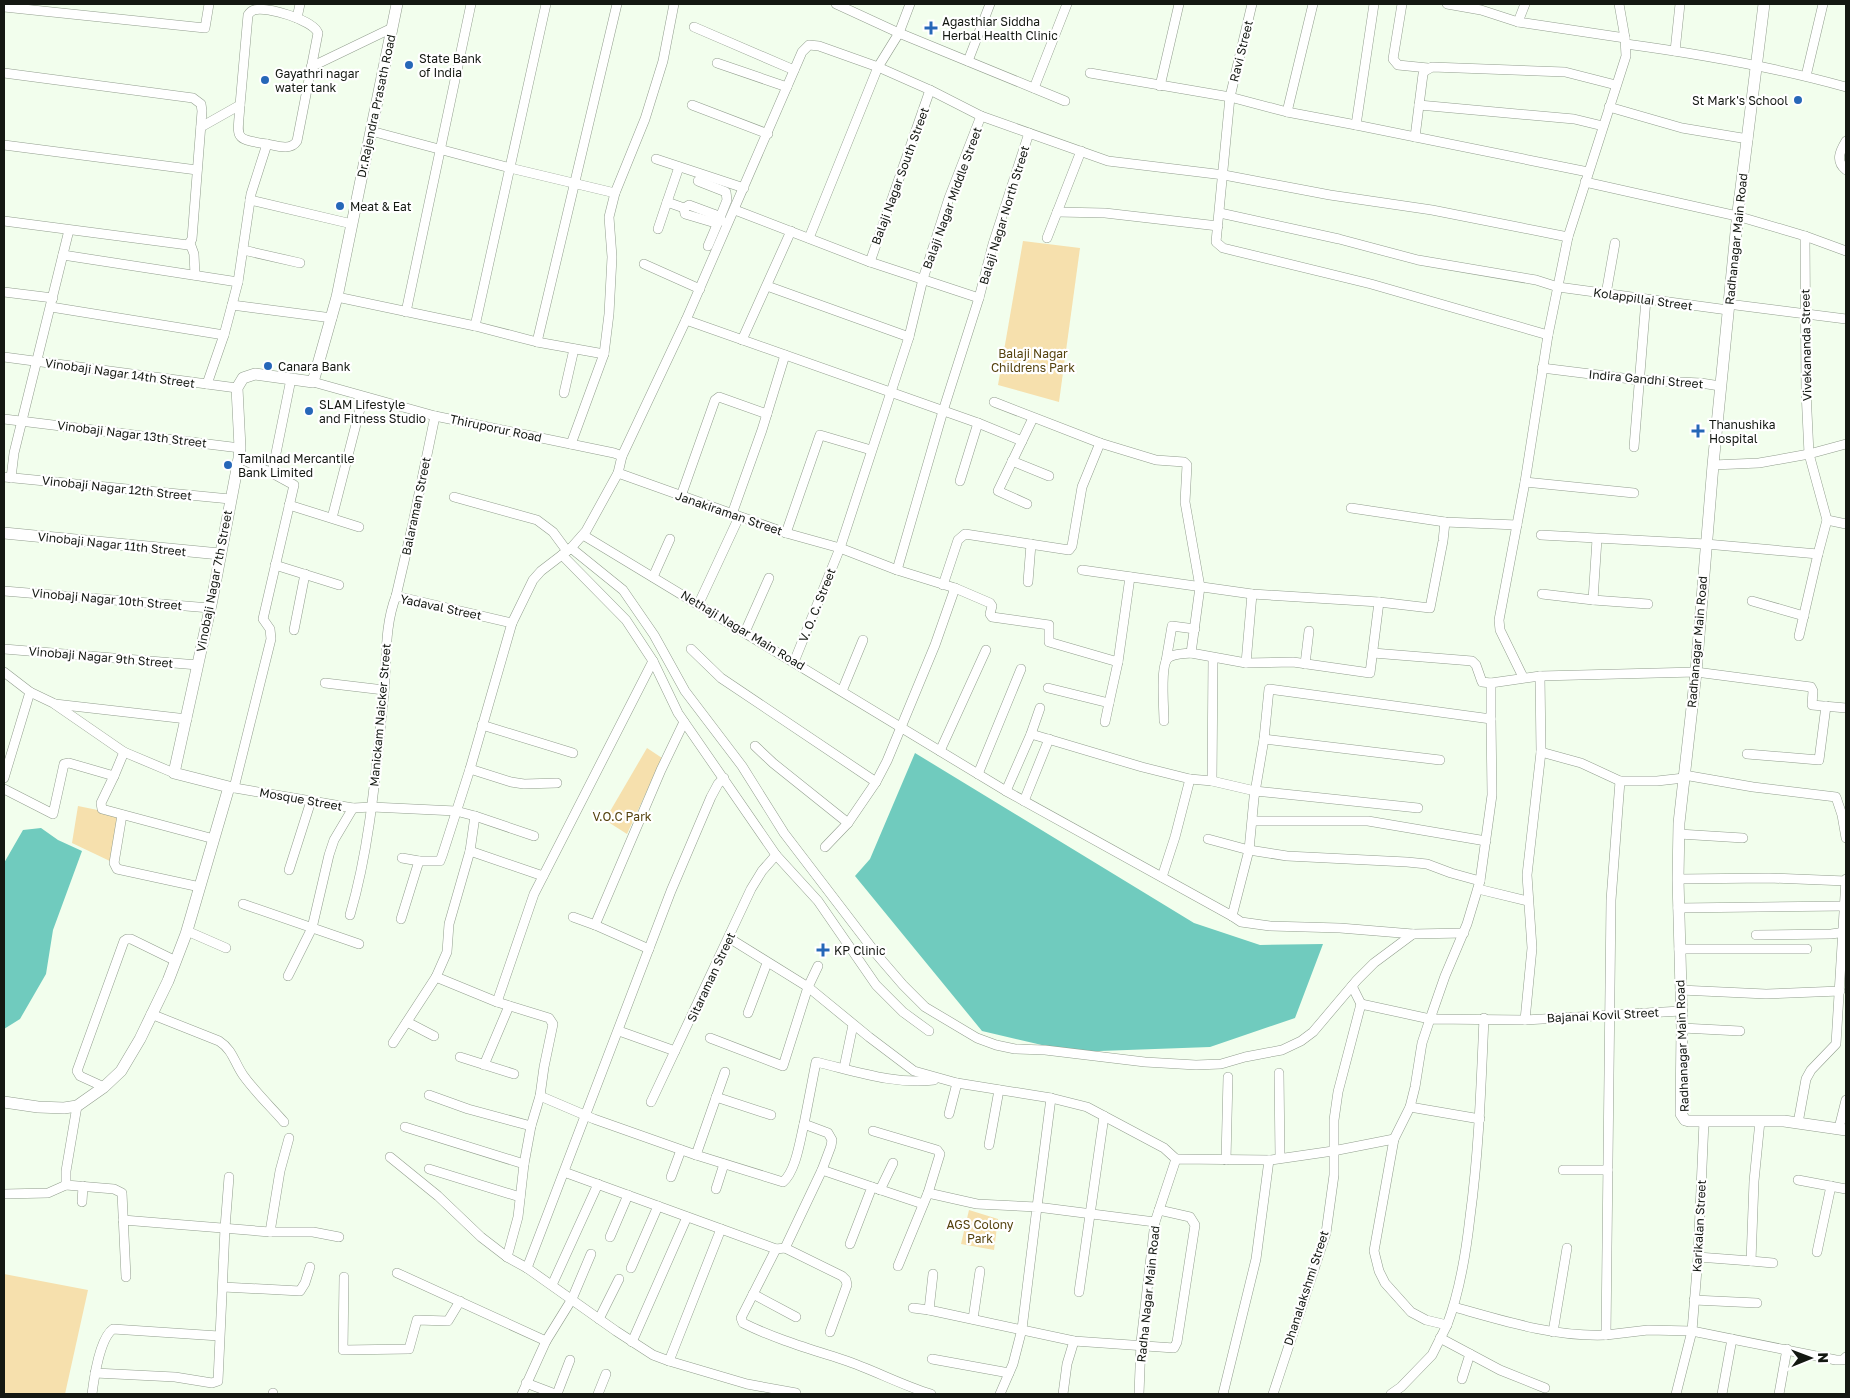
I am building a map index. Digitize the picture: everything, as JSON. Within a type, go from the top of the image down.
[{"type":"street","points":[[4,6],[206,28],[209,4]]},
{"type":"street","points":[[297,18],[300,4]]},
{"type":"street","name":"Dr.Rajendra Prasath Road","points":[[313,382],[337,297],[397,4]]},
{"type":"street","points":[[406,312],[471,4]]},
{"type":"street","points":[[474,326],[546,4]]},
{"type":"street","points":[[537,342],[617,4]]},
{"type":"street","points":[[571,444],[604,354],[610,314],[612,257],[609,217],[616,193],[648,111],[663,61],[674,4]]},
{"type":"street","points":[[836,4],[899,33],[1065,101]]},
{"type":"street","points":[[809,238],[878,67],[899,33],[910,4]]},
{"type":"street","points":[[968,61],[990,4]]},
{"type":"street","points":[[1034,88],[1067,4]]},
{"type":"street","points":[[1160,86],[1179,4]]},
{"type":"street","name":"Ravi Street","points":[[1218,226],[1230,98],[1252,4]]},
{"type":"street","points":[[1286,112],[1313,4]]},
{"type":"street","points":[[1356,125],[1374,4]]},
{"type":"street","points":[[1402,4],[1394,60],[1398,65],[1428,68],[1566,72],[1616,85]]},
{"type":"street","points":[[1447,4],[1481,10],[1518,22],[1757,66],[1806,76],[1846,87]]},
{"type":"street","points":[[1518,22],[1525,4]]},
{"type":"street","points":[[1524,678],[1500,630],[1499,620],[1525,482],[1542,368],[1568,237],[1625,61],[1625,41],[1618,4]]},
{"type":"street","points":[[1675,51],[1680,4]]},
{"type":"street","name":"Radhanagar Main Road","points":[[1764,4],[1737,216],[1720,386],[1696,672],[1679,834],[1678,908],[1682,1028],[1682,1114],[1685,1120],[1689,1121],[1784,1121],[1842,1129]]},
{"type":"street","points":[[1806,76],[1823,4]]},
{"type":"street","points":[[261,10],[297,18],[312,25],[318,33],[295,145],[290,147],[244,141],[239,131],[248,15],[252,11],[261,10]]},
{"type":"street","points":[[694,27],[794,70]]},
{"type":"street","points":[[311,67],[392,28]]},
{"type":"street","points":[[402,858],[419,861],[440,861],[470,770],[512,623],[541,570],[567,551],[583,535],[618,473],[622,456],[729,224],[802,52],[809,45],[819,46],[878,67],[930,90],[981,116],[1108,161],[1224,174],[1330,195],[1432,210],[1568,237]]},
{"type":"street","points":[[717,63],[787,87]]},
{"type":"street","points":[[1415,137],[1424,74],[1428,68]]},
{"type":"street","points":[[4,73],[193,98],[201,104],[201,127],[190,243],[194,254],[195,275]]},
{"type":"street","points":[[1090,73],[1230,98],[1286,112],[1588,172]]},
{"type":"street","name":"Balaji Nagar South Street","points":[[870,262],[930,90]]},
{"type":"street","points":[[201,127],[240,105]]},
{"type":"street","points":[[692,105],[768,134]]},
{"type":"street","points":[[1419,105],[1574,119],[1603,126]]},
{"type":"street","points":[[1609,107],[1682,128],[1748,139]]},
{"type":"street","name":"Balaji Nagar Middle Street","points":[[890,392],[909,337],[923,280],[949,198],[981,116]]},
{"type":"street","points":[[371,131],[510,168],[616,193]]},
{"type":"street","name":"Balaji Nagar North Street","points":[[897,570],[943,411],[979,298],[993,244],[1030,133]]},
{"type":"street","points":[[1846,141],[1839,158],[1840,164],[1846,170]]},
{"type":"street","points":[[207,384],[224,335],[238,282],[250,200],[267,144]]},
{"type":"street","points":[[4,145],[197,170]]},
{"type":"street","points":[[1047,238],[1081,151]]},
{"type":"street","points":[[656,159],[744,188]]},
{"type":"street","points":[[658,229],[679,167]]},
{"type":"street","points":[[698,181],[726,192],[727,200],[708,246]]},
{"type":"street","points":[[1585,182],[1737,216],[1805,236],[1846,252]]},
{"type":"street","points":[[250,200],[352,224]]},
{"type":"street","points":[[667,202],[684,208],[689,205],[715,214],[718,220],[729,224]]},
{"type":"street","points":[[735,210],[870,262],[979,298]]},
{"type":"street","points":[[1057,212],[1105,213],[1218,226],[1216,242],[1224,248],[1371,284],[1548,335]]},
{"type":"street","name":"Kolappillai Street","points":[[1220,213],[1339,239],[1418,260],[1536,280],[1558,287],[1646,299],[1846,319]]},
{"type":"street","points":[[4,221],[183,245],[190,243]]},
{"type":"street","points":[[7,477],[23,421],[69,230]]},
{"type":"street","points":[[742,340],[791,231]]},
{"type":"street","name":"Vivekananda Street","points":[[1805,236],[1806,391],[1809,454],[1827,520]]},
{"type":"street","points":[[1606,294],[1615,243]]},
{"type":"street","points":[[243,250],[300,262]]},
{"type":"street","points":[[63,256],[238,282]]},
{"type":"street","points":[[644,264],[700,289]]},
{"type":"street","points":[[766,286],[909,337]]},
{"type":"street","points":[[4,292],[52,303],[224,335]]},
{"type":"street","points":[[337,297],[474,326],[537,342],[604,354]]},
{"type":"street","points":[[1634,447],[1646,299]]},
{"type":"street","points":[[232,305],[332,318]]},
{"type":"street","points":[[686,320],[978,423],[1022,441]]},
{"type":"street","points":[[564,393],[574,349]]},
{"type":"street","points":[[699,603],[735,516],[785,355]]},
{"type":"street","name":"Vinobaji Nagar 14th Street","points":[[4,357],[237,388]]},
{"type":"street","name":"Indira Gandhi Street","points":[[1542,368],[1639,380],[1701,383],[1720,386]]},
{"type":"street","points":[[237,388],[243,378],[255,374],[313,382]]},
{"type":"street","points":[[272,472],[291,379]]},
{"type":"street","name":"Thiruporur Road","points":[[313,382],[435,416],[622,456]]},
{"type":"street","name":"Vinobaji Nagar 7th Street","points":[[174,773],[210,608],[240,453],[237,388]]},
{"type":"street","name":"V. O. C. Street","points":[[794,662],[840,548],[890,392]]},
{"type":"street","points":[[332,518],[363,397]]},
{"type":"street","points":[[681,496],[713,403],[719,397],[767,414]]},
{"type":"street","points":[[994,402],[1100,443],[1156,460],[1184,462],[1187,466],[1185,502],[1200,587],[1191,653]]},
{"type":"street","name":"Balaraman Street","points":[[396,596],[414,523],[435,416]]},
{"type":"street","points":[[1027,504],[998,491],[1034,418]]},
{"type":"street","name":"Vinobaji Nagar 13th Street","points":[[4,419],[240,453],[294,484],[289,505]]},
{"type":"street","points":[[960,481],[978,423]]},
{"type":"street","points":[[786,533],[820,435],[872,450]]},
{"type":"street","points":[[942,584],[958,540],[965,534],[1065,550],[1071,548],[1082,487],[1100,443]]},
{"type":"street","points":[[1713,465],[1759,463],[1809,454],[1846,444]]},
{"type":"street","points":[[1012,461],[1049,476]]},
{"type":"street","name":"Janakiraman Street","points":[[618,473],[735,516],[840,548],[897,570],[955,588],[990,603],[992,606],[990,614],[992,617],[1049,625],[1049,642],[1118,662]]},
{"type":"street","name":"Vinobaji Nagar 12th Street","points":[[7,477],[230,499]]},
{"type":"street","points":[[1525,482],[1634,493]]},
{"type":"street","points":[[454,497],[537,520],[553,532],[626,620],[653,661],[678,713],[776,855],[818,902],[876,984],[903,1012],[929,1031]]},
{"type":"street","points":[[4,1102],[38,1107],[64,1108],[77,1106],[104,1087],[121,1070],[151,1014],[176,961],[232,788],[271,639],[270,629],[263,619],[289,505],[359,527]]},
{"type":"street","points":[[1352,508],[1445,522],[1517,525]]},
{"type":"street","points":[[1800,636],[1827,520],[1846,524]]},
{"type":"street","points":[[1082,570],[1252,594],[1379,602],[1430,608],[1445,522]]},
{"type":"street","name":"Vinobaji Nagar 11th Street","points":[[4,533],[220,554]]},
{"type":"street","name":"Nethaji Nagar Main Road","points":[[583,535],[699,603],[1006,791],[1241,922],[1270,926],[1340,928],[1413,934],[1464,933]]},
{"type":"street","points":[[1541,535],[1706,544],[1818,554]]},
{"type":"street","points":[[653,576],[670,539]]},
{"type":"street","points":[[1593,600],[1597,539]]},
{"type":"street","points":[[1028,582],[1031,544]]},
{"type":"street","points":[[567,551],[623,590],[654,636],[685,691],[742,766],[784,833],[878,956],[925,1007],[977,1038],[996,1046],[1015,1049],[1045,1050],[1145,1062],[1196,1065],[1220,1064],[1244,1057],[1282,1050],[1301,1042],[1313,1032],[1374,963],[1413,934]]},
{"type":"street","points":[[275,566],[339,585]]},
{"type":"street","points":[[294,630],[305,574]]},
{"type":"street","points":[[1105,722],[1118,662],[1130,577]]},
{"type":"street","points":[[745,632],[769,578]]},
{"type":"street","points":[[825,846],[848,823],[876,782],[887,761],[935,644],[955,588]]},
{"type":"street","name":"Vinobaji Nagar 10th Street","points":[[4,590],[210,608]]},
{"type":"street","points":[[1246,663],[1252,594]]},
{"type":"street","points":[[1542,594],[1648,604]]},
{"type":"street","name":"Yadaval Street","points":[[388,622],[396,596],[512,623]]},
{"type":"street","points":[[1752,601],[1804,616]]},
{"type":"street","points":[[1166,661],[1169,657],[1176,654],[1191,653],[1246,663],[1293,662],[1368,673],[1372,670],[1379,602]]},
{"type":"street","name":"Manickam Naicker Street","points":[[350,915],[363,863],[372,807],[384,690],[388,622]]},
{"type":"street","points":[[1164,721],[1164,674],[1172,626],[1194,629]]},
{"type":"street","points":[[1306,664],[1309,631]]},
{"type":"street","points":[[842,691],[863,640]]},
{"type":"street","name":"Vinobaji Nagar 9th Street","points":[[4,649],[198,665]]},
{"type":"street","points":[[690,649],[727,683],[876,782]]},
{"type":"street","points":[[940,751],[986,650]]},
{"type":"street","points":[[1373,653],[1472,661],[1476,665],[1482,682],[1491,683],[1540,676],[1696,672],[1811,687],[1813,691],[1812,705],[1846,708]]},
{"type":"street","points":[[1212,781],[1213,658]]},
{"type":"street","points":[[497,1002],[534,894],[653,661]]},
{"type":"street","points":[[978,774],[1021,669]]},
{"type":"street","points":[[4,672],[30,692],[53,703],[124,752],[174,773],[232,788]]},
{"type":"street","points":[[1352,986],[1361,1004],[1430,1019],[1484,1018],[1525,1020],[1532,948],[1527,874],[1541,752],[1540,676]]},
{"type":"street","points":[[325,683],[384,690]]},
{"type":"street","points":[[1447,1325],[1426,1320],[1411,1312],[1385,1283],[1379,1271],[1374,1251],[1394,1139],[1410,1107],[1422,1043],[1445,976],[1464,933],[1479,885],[1492,795],[1491,683]]},
{"type":"street","points":[[1048,688],[1109,703]]},
{"type":"street","points":[[1232,916],[1250,850],[1255,791],[1264,739],[1269,689],[1491,718]]},
{"type":"street","points":[[4,778],[30,692]]},
{"type":"street","points":[[53,703],[187,719]]},
{"type":"street","points":[[1748,754],[1818,760],[1826,706]]},
{"type":"street","points":[[1006,791],[1031,734],[1040,708]]},
{"type":"street","points":[[595,925],[661,770],[684,722]]},
{"type":"street","points":[[482,725],[573,753]]},
{"type":"street","points":[[1031,734],[1142,767],[1190,779],[1212,781],[1255,791],[1418,808]]},
{"type":"street","points":[[1024,801],[1049,739]]},
{"type":"street","points":[[1264,739],[1440,760]]},
{"type":"street","points":[[756,746],[773,763],[848,823]]},
{"type":"street","points":[[124,752],[100,806],[105,810],[214,840]]},
{"type":"street","points":[[1541,752],[1581,763],[1620,781],[1657,781],[1684,777],[1836,797],[1842,815],[1846,838]]},
{"type":"street","points":[[4,789],[53,814],[64,764],[69,763],[114,776]]},
{"type":"street","points":[[470,770],[524,784],[558,783]]},
{"type":"street","points":[[528,1268],[649,949],[710,797],[724,778]]},
{"type":"street","points":[[1162,877],[1175,837],[1190,779]]},
{"type":"street","points":[[1606,1335],[1611,900],[1620,781]]},
{"type":"street","name":"Mosque Street","points":[[232,788],[353,808],[372,807],[456,811],[534,836]]},
{"type":"street","points":[[289,870],[312,801]]},
{"type":"street","points":[[288,976],[312,928],[334,840],[353,808]]},
{"type":"street","points":[[122,815],[114,863],[117,869],[200,887]]},
{"type":"street","points":[[394,1043],[436,977],[447,952],[450,924],[470,851],[475,816]]},
{"type":"street","points":[[1252,821],[1368,821],[1486,840]]},
{"type":"street","points":[[1679,834],[1743,838]]},
{"type":"street","points":[[1208,839],[1250,850],[1287,856],[1420,864],[1528,901]]},
{"type":"street","points":[[470,851],[543,876]]},
{"type":"street","name":"Sitaraman Street","points":[[651,1102],[756,879],[776,855]]},
{"type":"street","points":[[401,919],[419,861]]},
{"type":"street","points":[[1678,880],[1769,878],[1846,880],[1844,975],[1840,991],[1836,1044],[1811,1070],[1806,1080],[1798,1123]]},
{"type":"street","points":[[243,904],[359,944]]},
{"type":"street","points":[[1678,908],[1845,906]]},
{"type":"street","points":[[573,917],[649,949]]},
{"type":"street","points":[[187,931],[226,948]]},
{"type":"street","points":[[1756,935],[1845,932]]},
{"type":"street","points":[[104,1087],[80,1076],[77,1071],[124,941],[127,938],[131,939],[176,961]]},
{"type":"street","points":[[729,938],[808,987],[853,1025],[914,1071],[957,1083],[1051,1098],[1087,1107],[1164,1148],[1176,1159],[1269,1160],[1333,1151],[1394,1139]]},
{"type":"street","points":[[1679,949],[1807,949]]},
{"type":"street","points":[[748,1013],[767,963]]},
{"type":"street","points":[[710,1038],[783,1066],[808,987],[818,966]]},
{"type":"street","points":[[436,977],[497,1002],[549,1018],[553,1024],[540,1096],[531,1126],[524,1164],[518,1217],[507,1257]]},
{"type":"street","points":[[1680,990],[1766,994],[1840,991]]},
{"type":"street","name":"Dhanalakshmi Street","points":[[1273,1394],[1326,1233],[1334,1175],[1334,1120],[1338,1092],[1361,1004]]},
{"type":"street","points":[[484,1065],[509,1006]]},
{"type":"street","name":"Bajanai Kovil Street","points":[[1525,1020],[1681,1011]]},
{"type":"street","points":[[151,1014],[219,1041],[227,1046],[243,1075],[284,1122]]},
{"type":"street","points":[[1391,1394],[1401,1387],[1432,1355],[1454,1307],[1467,1245],[1476,1172],[1484,1018]]},
{"type":"street","points":[[407,1022],[434,1036]]},
{"type":"street","points":[[844,1068],[853,1025]]},
{"type":"street","points":[[1682,1028],[1740,1031]]},
{"type":"street","points":[[619,1031],[675,1051]]},
{"type":"street","points":[[460,1057],[514,1074]]},
{"type":"street","points":[[540,1096],[585,1115],[681,1150],[783,1182],[788,1178],[792,1168],[804,1124],[816,1062],[897,1080],[919,1082],[938,1079]]},
{"type":"street","points":[[696,1155],[725,1072]]},
{"type":"street","points":[[1279,1073],[1280,1158]]},
{"type":"street","points":[[1226,1160],[1228,1077]]},
{"type":"street","points":[[949,1114],[957,1083]]},
{"type":"street","points":[[989,1145],[999,1090]]},
{"type":"street","points":[[429,1095],[468,1109],[531,1126]]},
{"type":"street","points":[[716,1097],[771,1115]]},
{"type":"street","points":[[1000,1394],[1009,1373],[1022,1329],[1051,1098]]},
{"type":"street","points":[[1842,1129],[1846,1100]]},
{"type":"street","points":[[66,1185],[66,1171],[77,1106]]},
{"type":"street","points":[[1410,1107],[1480,1119]]},
{"type":"street","points":[[1079,1292],[1104,1116]]},
{"type":"street","name":"Karikalan Street","points":[[1676,1394],[1692,1331],[1698,1257],[1704,1121]]},
{"type":"street","points":[[1751,1260],[1754,1181],[1760,1121]]},
{"type":"street","points":[[786,1248],[831,1146],[828,1133],[804,1124]]},
{"type":"street","points":[[405,1127],[524,1164]]},
{"type":"street","points":[[873,1131],[937,1150],[940,1154],[928,1193],[898,1266]]},
{"type":"street","points":[[270,1232],[280,1171],[289,1138]]},
{"type":"street","points":[[671,1177],[681,1150]]},
{"type":"street","points":[[390,1157],[438,1196],[481,1237],[507,1257],[528,1268],[653,1355],[747,1384],[796,1393]]},
{"type":"street","name":"Radha Nagar Main Road","points":[[1139,1394],[1141,1345],[1155,1222],[1176,1159]]},
{"type":"street","points":[[1223,1394],[1256,1260],[1269,1160]]},
{"type":"street","points":[[850,1244],[876,1188],[893,1163]]},
{"type":"street","points":[[716,1189],[724,1164]]},
{"type":"street","points":[[429,1169],[520,1197]]},
{"type":"street","points":[[822,1170],[923,1204]]},
{"type":"street","points":[[1562,1170],[1608,1170]]},
{"type":"street","points":[[564,1172],[776,1249],[786,1248],[842,1276],[846,1280],[847,1285],[830,1332]]},
{"type":"street","points":[[95,1373],[175,1377],[215,1383],[219,1378],[219,1336],[229,1177]]},
{"type":"street","points":[[1798,1180],[1846,1189]]},
{"type":"street","points":[[552,1285],[598,1184]]},
{"type":"street","points":[[4,1194],[48,1193],[66,1185],[118,1190],[122,1193],[123,1198],[126,1277]]},
{"type":"street","points":[[82,1202],[83,1186]]},
{"type":"street","points":[[1817,1252],[1831,1186]]},
{"type":"street","points":[[928,1193],[976,1204],[1037,1207],[1155,1222]]},
{"type":"street","points":[[610,1237],[628,1195]]},
{"type":"street","points":[[631,1268],[658,1206]]},
{"type":"street","points":[[914,1308],[1074,1341],[1174,1348],[1176,1346],[1195,1225],[1190,1217],[1159,1210]]},
{"type":"street","points":[[632,1342],[687,1216]]},
{"type":"street","points":[[123,1220],[270,1232],[313,1232],[339,1237]]},
{"type":"street","points":[[668,1361],[721,1229]]},
{"type":"street","points":[[1553,1332],[1567,1248]]},
{"type":"street","points":[[776,1249],[741,1318],[743,1323],[931,1394]]},
{"type":"street","points":[[522,1394],[546,1341],[572,1299],[592,1254]]},
{"type":"street","points":[[1698,1257],[1772,1263]]},
{"type":"street","points":[[223,1287],[300,1291],[305,1283],[310,1266]]},
{"type":"street","points":[[973,1319],[980,1271]]},
{"type":"street","points":[[397,1273],[546,1341]]},
{"type":"street","points":[[929,1310],[933,1274]]},
{"type":"street","points":[[344,1277],[343,1350],[409,1350],[417,1320],[448,1321],[460,1301]]},
{"type":"street","points":[[599,1319],[619,1279]]},
{"type":"street","points":[[753,1294],[796,1317]]},
{"type":"street","points":[[1694,1300],[1757,1303]]},
{"type":"street","points":[[1454,1307],[1553,1332],[1581,1336],[1648,1330],[1692,1331],[1836,1360],[1843,1360],[1846,1357]]},
{"type":"street","points":[[92,1394],[95,1373],[107,1333],[113,1329],[219,1336]]},
{"type":"street","points":[[1440,1338],[1500,1370],[1546,1388]]},
{"type":"street","points":[[1722,1394],[1732,1339]]},
{"type":"street","points":[[1063,1394],[1067,1364],[1074,1341]]},
{"type":"street","points":[[1779,1394],[1787,1349]]},
{"type":"street","points":[[1462,1379],[1470,1354]]},
{"type":"street","points":[[932,1359],[1009,1373]]},
{"type":"street","points":[[526,1383],[556,1394],[570,1360]]},
{"type":"street","points":[[598,1394],[606,1374]]},
{"type":"green space","name":"Balaji Nagar Childrens Park","points":[[1023,241],[1080,248],[1059,402],[998,385]]},
{"type":"green space","name":"V.O.C Park","points":[[647,748],[662,758],[627,834],[605,820]]},
{"type":"green space","points":[[78,806],[122,815],[114,863],[72,843]]},
{"type":"green space","name":"AGS Colony Park","points":[[969,1210],[998,1219],[994,1250],[961,1244]]},
{"type":"green space","points":[[4,1274],[88,1290],[65,1394],[4,1394]]},
{"type":"water","points":[[915,753],[1194,923],[1260,945],[1323,944],[1295,1018],[1210,1047],[1072,1052],[982,1031],[855,876],[870,859]]},
{"type":"water","points":[[41,828],[58,840],[82,851],[53,930],[46,974],[20,1019],[4,1029],[4,863],[23,830]]},
{"type":"place","name":"Agasthiar Siddha Herbal Health Clinic","points":[[931,28]]},
{"type":"place","name":"State Bank of India","points":[[409,65]]},
{"type":"place","name":"Gayathri nagar water tank","points":[[265,80]]},
{"type":"place","name":"St Mark's School","points":[[1798,100]]},
{"type":"place","name":"Meat & Eat","points":[[340,206]]},
{"type":"place","name":"Canara Bank","points":[[268,366]]},
{"type":"place","name":"SLAM Lifestyle and Fitness Studio","points":[[309,411]]},
{"type":"place","name":"Thanushika Hospital","points":[[1698,431]]},
{"type":"place","name":"Tamilnad Mercantile Bank Limited","points":[[228,465]]},
{"type":"place","name":"KP Clinic","points":[[823,950]]}]
